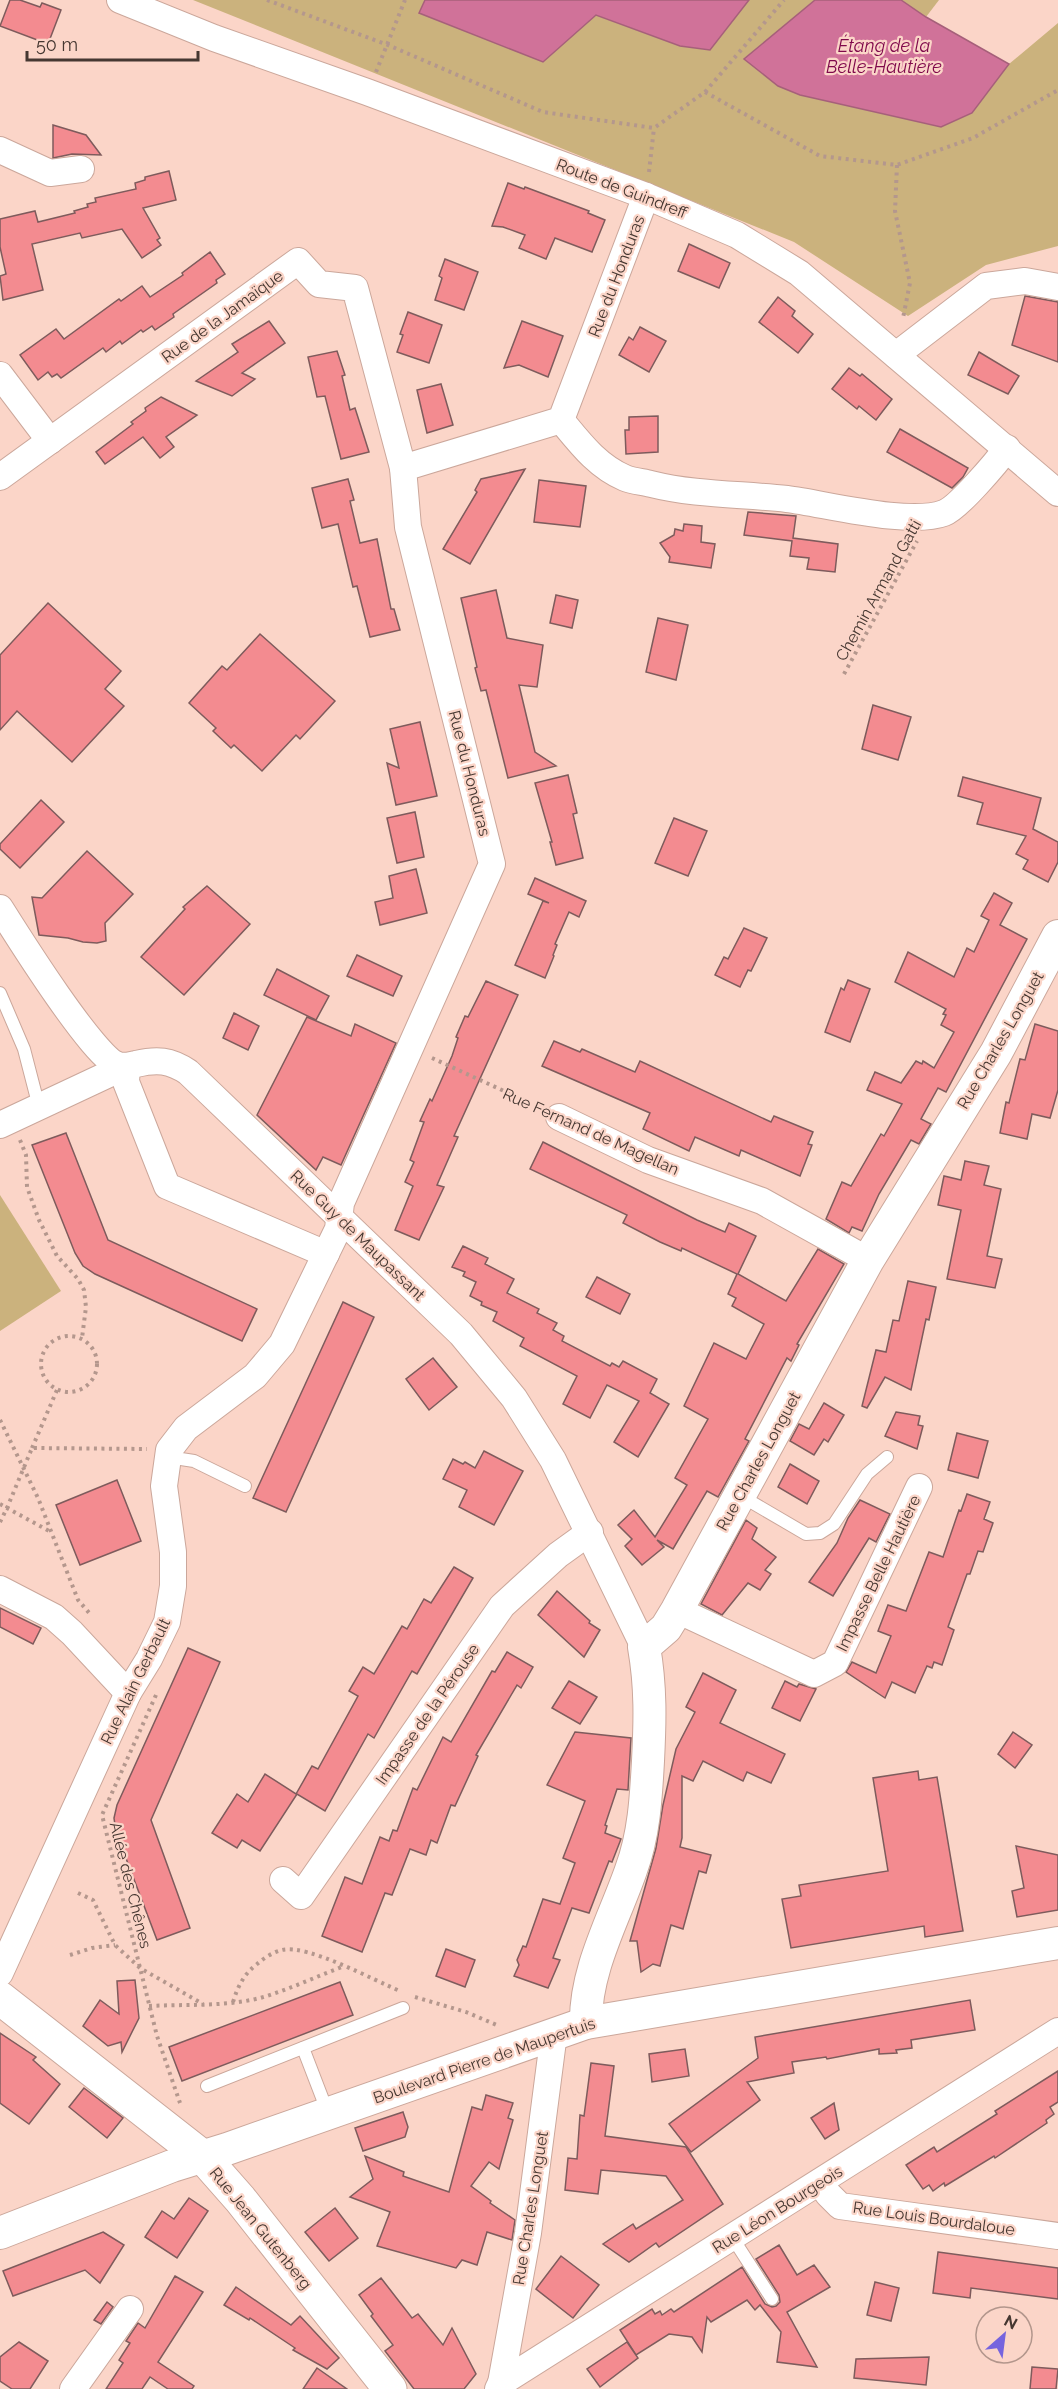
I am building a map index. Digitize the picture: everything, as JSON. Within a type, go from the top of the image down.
[{"type":"main road","name":"Rue Jean Gutenberg","points":[[0,1998],[203,2157],[240,2199],[390,2389]]},
{"type":"street","name":"Route de Guindreff","points":[[120,0],[214,38],[367,92],[646,196],[737,235],[799,273],[1058,493]]},
{"type":"street","points":[[0,150],[50,173],[81,169]]},
{"type":"street","name":"Rue du Honduras","points":[[561,420],[646,196]]},
{"type":"street","name":"Rue de la Jamaïque","points":[[0,477],[298,261],[319,284],[355,288],[403,468]]},
{"type":"street","points":[[896,355],[986,286],[1025,281],[1058,287]]},
{"type":"street","points":[[0,375],[50,441]]},
{"type":"street","points":[[403,468],[561,420],[593,459],[625,478],[676,490],[739,494],[810,502],[880,514],[932,517],[948,512],[993,468],[1007,448]]},
{"type":"street","name":"Rue du Honduras","points":[[340,1216],[341,1203],[492,864],[408,527],[403,468]]},
{"type":"street","points":[[0,908],[86,1034],[97,1048],[122,1066],[126,1082],[167,1186],[326,1254]]},
{"type":"street","name":"Rue Charles Longuet","points":[[644,1647],[666,1628],[677,1610],[868,1260],[996,1053],[1058,936]]},
{"type":"street","name":"Rue Guy de Maupassant","points":[[122,1066],[167,1060],[188,1072],[460,1334],[513,1398],[553,1460],[644,1647]]},
{"type":"street","points":[[6,1122],[122,1066]]},
{"type":"street","name":"Rue Fernand de Magellan","points":[[559,1117],[648,1160],[762,1201],[868,1260]]},
{"type":"street","points":[[169,1453],[186,1428],[255,1376],[282,1344],[338,1229],[340,1216]]},
{"type":"street","name":"Rue Alain Gerbault","points":[[0,1973],[133,1683],[149,1659],[167,1622],[173,1552],[164,1486],[169,1453]]},
{"type":"street","name":"Impasse Belle Hautière","points":[[677,1610],[814,1674],[835,1663],[919,1487]]},
{"type":"street","name":"Impasse de la Pérouse","points":[[283,1880],[301,1896],[502,1606],[558,1554],[590,1532]]},
{"type":"street","points":[[0,1589],[54,1617],[133,1683]]},
{"type":"street","points":[[586,2023],[586,2004],[591,1978],[632,1867],[644,1820],[650,1682],[644,1647]]},
{"type":"street","name":"Boulevard Pierre de Maupertuis","points":[[0,2233],[172,2166],[586,2023],[1058,1943]]},
{"type":"street","name":"Rue Léon Bourgeois","points":[[500,2386],[1058,2031]]},
{"type":"street","name":"Rue Charles Longuet","points":[[500,2386],[528,2233],[554,2033]]},
{"type":"street","name":"Rue Louis Bourdaloue","points":[[820,2182],[840,2206],[1058,2236]]},
{"type":"street","points":[[73,2389],[130,2309]]},
{"type":"lane","points":[[0,993],[24,1049],[39,1107]]},
{"type":"lane","points":[[169,1453],[195,1461],[245,1486]]},
{"type":"lane","points":[[740,1496],[806,1534],[820,1533],[834,1524],[867,1474],[887,1457]]},
{"type":"lane","points":[[207,2086],[403,2008]]},
{"type":"lane","points":[[303,2048],[328,2113]]},
{"type":"lane","points":[[732,2238],[772,2300]]},
{"type":"path","points":[[267,0],[388,45],[543,112],[654,128],[705,92],[784,0]]},
{"type":"path","points":[[388,45],[405,0]]},
{"type":"path","points":[[705,92],[820,156],[897,165],[973,138],[1058,90]]},
{"type":"path","name":"Rue du Honduras","points":[[646,196],[654,128]]},
{"type":"path","points":[[896,355],[910,283],[895,211],[897,165]]},
{"type":"path","name":"Chemin Armand Gatti","points":[[844,674],[906,559],[932,517]]},
{"type":"path","name":"Rue Fernand de Magellan","points":[[410,1048],[559,1117]]},
{"type":"path","points":[[6,1122],[26,1155],[27,1187],[39,1220],[57,1256],[78,1279],[84,1290],[86,1307],[82,1338]]},
{"type":"path","points":[[69,1335],[82,1338],[92,1346],[97,1357],[97,1370],[92,1382],[82,1390],[70,1392],[57,1390],[47,1382],[41,1370],[41,1357],[47,1346],[57,1337],[69,1335]]},
{"type":"path","points":[[0,1522],[57,1390]]},
{"type":"path","points":[[0,1420],[51,1532],[78,1600]]},
{"type":"path","points":[[32,1448],[169,1453]]},
{"type":"path","points":[[0,1504],[51,1532]]},
{"type":"path","name":"Allée des Chênes","points":[[133,1683],[157,1696],[102,1815],[157,2036],[181,2107],[163,2126]]},
{"type":"path","points":[[78,1893],[93,1900],[115,1945],[140,1968],[203,2004]]},
{"type":"path","points":[[70,1954],[92,1947],[115,1945]]},
{"type":"path","points":[[233,2002],[246,1973],[272,1953],[297,1950],[316,1955],[417,1998],[466,2012],[500,2026]]},
{"type":"path","points":[[149,2006],[233,2002],[261,1998],[343,1966]]},
{"type":"shaded area","points":[[193,0],[425,0],[419,13],[543,61],[596,15],[680,46],[709,50],[749,0],[815,0],[745,60],[800,95],[941,127],[972,113],[1009,64],[1058,23],[1058,246],[986,265],[908,316],[794,242]]},
{"type":"shaded area","points":[[901,0],[939,0],[926,17]]},
{"type":"shaded area","points":[[0,1195],[61,1291],[0,1331]]},
{"type":"water","points":[[425,0],[749,0],[710,50],[680,46],[596,15],[543,62],[419,13]]},
{"type":"water","name":"Étang de la Belle-Hautière","points":[[815,0],[901,0],[926,17],[1009,64],[972,113],[941,127],[800,95],[778,86],[744,59]]},
{"type":"building","points":[[10,0],[20,0],[40,7],[42,3],[61,10],[48,44],[0,26]]},
{"type":"building","points":[[53,125],[86,135],[101,155],[72,154],[53,158]]},
{"type":"building","points":[[169,171],[176,200],[143,208],[160,238],[157,240],[161,245],[142,258],[122,229],[82,238],[80,233],[32,244],[43,290],[3,300],[0,276],[6,274],[0,247],[0,219],[35,211],[38,222],[75,213],[74,211],[88,207],[87,204],[96,202],[95,198],[136,189],[135,183],[145,180],[145,177]]},
{"type":"building","points":[[508,183],[589,211],[588,213],[605,220],[592,252],[555,238],[546,259],[519,248],[525,235],[503,227],[492,226]]},
{"type":"building","points":[[689,244],[730,263],[719,288],[678,271]]},
{"type":"building","points":[[210,252],[225,274],[216,280],[217,283],[173,314],[174,317],[155,330],[152,326],[143,332],[141,330],[122,344],[120,341],[106,352],[103,348],[61,378],[57,374],[52,377],[48,372],[38,380],[20,355],[56,329],[64,339],[119,299],[121,301],[142,286],[150,297],[183,275],[182,273]]},
{"type":"building","points":[[445,259],[478,272],[464,310],[435,300],[442,278],[439,276]]},
{"type":"building","points":[[1025,296],[1058,302],[1058,362],[1012,345]]},
{"type":"building","points":[[778,297],[795,311],[792,316],[813,334],[798,353],[759,322]]},
{"type":"building","points":[[408,312],[442,325],[429,363],[397,352],[403,335],[400,334]]},
{"type":"building","points":[[269,321],[285,343],[242,373],[255,379],[232,396],[196,381],[238,352],[232,344]]},
{"type":"building","points":[[522,321],[563,336],[548,377],[519,365],[504,368]]},
{"type":"building","points":[[640,327],[666,341],[649,372],[619,355],[629,337],[633,340]]},
{"type":"building","points":[[337,351],[345,375],[342,376],[350,410],[355,408],[369,452],[341,459],[325,396],[317,397],[308,357]]},
{"type":"building","points":[[979,352],[1019,376],[1008,394],[968,375]]},
{"type":"building","points":[[849,368],[860,376],[862,374],[892,399],[876,420],[859,406],[857,409],[832,389]]},
{"type":"building","points":[[441,384],[453,425],[427,433],[417,390]]},
{"type":"building","points":[[161,397],[197,415],[166,437],[174,447],[160,458],[143,437],[105,464],[96,452],[133,424],[131,422],[146,411],[145,408]]},
{"type":"building","points":[[658,416],[658,452],[626,454],[625,430],[629,430],[629,417]]},
{"type":"building","points":[[900,429],[968,468],[963,477],[952,488],[887,452]]},
{"type":"building","points":[[525,469],[470,564],[443,549],[477,492],[475,490],[481,479]]},
{"type":"building","points":[[348,479],[354,500],[350,501],[360,543],[377,539],[391,609],[394,609],[400,630],[370,637],[357,586],[353,587],[338,524],[322,528],[312,488]]},
{"type":"building","points":[[539,480],[586,486],[580,527],[534,522]]},
{"type":"building","points":[[748,512],[796,516],[793,538],[838,544],[835,572],[807,569],[809,558],[790,556],[792,541],[744,535]]},
{"type":"building","points":[[684,524],[702,526],[701,542],[715,544],[711,568],[669,562],[670,557],[660,543],[674,535],[675,529],[683,531]]},
{"type":"building","points":[[496,590],[507,638],[543,645],[537,687],[519,685],[535,752],[556,766],[508,778],[486,690],[481,691],[461,598]]},
{"type":"building","points":[[556,595],[578,600],[572,628],[550,623]]},
{"type":"building","points":[[48,603],[121,671],[105,689],[124,706],[72,762],[17,711],[0,730],[0,655]]},
{"type":"building","points":[[658,618],[688,625],[676,680],[646,672]]},
{"type":"building","points":[[260,634],[335,701],[300,739],[296,735],[262,771],[234,745],[231,748],[213,731],[216,728],[189,703],[222,666],[227,670]]},
{"type":"building","points":[[873,705],[911,717],[898,760],[862,749]]},
{"type":"building","points":[[420,722],[437,796],[396,805],[387,763],[399,768],[390,729]]},
{"type":"building","points":[[568,775],[577,813],[573,814],[583,858],[556,865],[550,842],[552,842],[535,783]]},
{"type":"building","points":[[963,777],[1041,798],[1033,829],[1058,842],[1058,862],[1048,882],[1023,869],[1028,860],[1016,854],[1026,836],[977,824],[983,803],[958,796]]},
{"type":"building","points":[[41,800],[64,822],[20,868],[0,849],[0,844]]},
{"type":"building","points":[[415,812],[424,857],[397,863],[387,818]]},
{"type":"building","points":[[674,818],[707,831],[688,876],[655,863]]},
{"type":"building","points":[[87,851],[133,894],[105,923],[106,941],[83,942],[39,935],[32,897],[42,898]]},
{"type":"building","points":[[416,869],[427,913],[380,925],[375,902],[393,898],[389,876]]},
{"type":"building","points":[[535,878],[586,901],[579,917],[569,912],[555,944],[557,945],[554,956],[545,978],[515,965],[543,901],[549,903],[528,894]]},
{"type":"building","points":[[207,886],[250,924],[184,995],[141,957],[185,909],[183,907]]},
{"type":"building","points":[[994,893],[1012,903],[1000,925],[1027,939],[946,1092],[938,1088],[921,1119],[931,1124],[919,1144],[911,1140],[879,1194],[862,1231],[852,1227],[849,1233],[826,1219],[842,1182],[851,1186],[881,1134],[884,1136],[902,1104],[867,1090],[875,1072],[901,1083],[916,1061],[922,1064],[923,1061],[934,1068],[954,1032],[941,1025],[946,1009],[895,982],[908,952],[954,977],[967,948],[974,952],[989,920],[981,916]]},
{"type":"building","points":[[744,928],[767,938],[751,971],[748,970],[740,987],[715,975],[724,957],[728,959]]},
{"type":"building","points":[[357,955],[402,976],[393,996],[347,976]]},
{"type":"building","points":[[277,969],[329,996],[316,1020],[264,995]]},
{"type":"building","points":[[848,980],[870,989],[850,1042],[825,1032],[841,988],[844,990]]},
{"type":"building","points":[[486,981],[518,995],[454,1136],[458,1137],[437,1185],[444,1187],[419,1240],[395,1230],[413,1186],[405,1182],[414,1162],[410,1160],[424,1122],[420,1121],[430,1099],[432,1101],[452,1056],[458,1038],[456,1037],[465,1016],[468,1017]]},
{"type":"building","points":[[234,1013],[259,1026],[248,1050],[223,1038]]},
{"type":"building","points":[[307,1017],[351,1036],[355,1024],[396,1043],[341,1165],[323,1157],[316,1170],[257,1115]]},
{"type":"building","points":[[1035,1024],[1058,1031],[1058,1090],[1050,1118],[1032,1114],[1027,1139],[1000,1133],[1006,1102],[1009,1103],[1020,1059],[1025,1060]]},
{"type":"building","points":[[554,1041],[580,1052],[582,1049],[635,1072],[640,1061],[771,1122],[774,1116],[813,1132],[808,1144],[812,1145],[800,1176],[741,1150],[739,1156],[695,1137],[689,1151],[643,1129],[650,1113],[542,1066]]},
{"type":"building","points":[[66,1133],[108,1240],[257,1309],[242,1341],[95,1274],[83,1266],[75,1253],[32,1145]]},
{"type":"building","points":[[543,1142],[697,1220],[725,1232],[729,1223],[756,1236],[738,1274],[786,1301],[818,1249],[844,1264],[797,1344],[799,1345],[791,1361],[787,1358],[745,1439],[749,1441],[718,1497],[707,1491],[673,1549],[657,1540],[664,1547],[642,1565],[625,1546],[632,1539],[618,1525],[634,1510],[655,1537],[687,1485],[675,1478],[708,1419],[684,1406],[714,1343],[746,1359],[764,1324],[732,1306],[736,1298],[728,1294],[737,1274],[682,1248],[681,1251],[660,1242],[623,1223],[627,1215],[530,1169]]},
{"type":"building","points":[[965,1161],[989,1166],[984,1185],[1001,1189],[987,1256],[1002,1259],[995,1288],[947,1279],[961,1210],[938,1205],[944,1176],[961,1180]]},
{"type":"building","points":[[463,1246],[488,1258],[485,1264],[514,1279],[507,1293],[539,1309],[537,1313],[557,1323],[553,1330],[564,1336],[562,1341],[610,1366],[612,1363],[619,1367],[623,1361],[657,1379],[650,1393],[669,1404],[638,1457],[614,1442],[639,1401],[607,1385],[590,1418],[563,1404],[577,1376],[520,1346],[524,1338],[493,1321],[497,1312],[481,1305],[482,1302],[470,1296],[476,1282],[463,1276],[465,1272],[452,1267]]},
{"type":"building","points":[[597,1277],[630,1294],[620,1314],[586,1297]]},
{"type":"building","points":[[908,1281],[936,1287],[929,1320],[926,1319],[911,1390],[885,1377],[867,1408],[862,1406],[876,1350],[886,1352],[893,1320],[899,1321]]},
{"type":"building","points":[[343,1302],[374,1317],[286,1512],[253,1498]]},
{"type":"building","points":[[433,1358],[457,1387],[429,1410],[406,1379]]},
{"type":"building","points":[[824,1403],[844,1415],[828,1442],[824,1439],[814,1455],[790,1441],[799,1424],[809,1429]]},
{"type":"building","points":[[896,1412],[920,1416],[918,1425],[923,1426],[917,1449],[885,1436]]},
{"type":"building","points":[[957,1433],[988,1441],[978,1478],[948,1470]]},
{"type":"building","points":[[484,1451],[523,1471],[494,1525],[459,1507],[467,1490],[443,1479],[453,1459],[475,1468]]},
{"type":"building","points":[[790,1464],[819,1481],[807,1504],[778,1487]]},
{"type":"building","points":[[117,1480],[141,1541],[80,1565],[56,1505]]},
{"type":"building","points":[[967,1494],[990,1502],[984,1519],[993,1523],[983,1552],[978,1551],[970,1574],[967,1574],[948,1627],[954,1630],[942,1665],[934,1662],[932,1668],[927,1666],[915,1693],[892,1682],[885,1698],[846,1672],[852,1662],[876,1673],[891,1636],[878,1631],[888,1605],[906,1611],[929,1552],[943,1557]]},
{"type":"building","points":[[860,1500],[890,1514],[876,1542],[869,1538],[833,1596],[809,1582],[837,1543],[848,1518]]},
{"type":"building","points":[[746,1520],[757,1528],[752,1539],[776,1557],[765,1570],[771,1574],[760,1590],[748,1583],[722,1615],[701,1604]]},
{"type":"building","points":[[454,1567],[473,1578],[417,1674],[412,1671],[374,1738],[368,1734],[325,1811],[297,1794],[260,1851],[242,1840],[237,1848],[212,1833],[237,1794],[248,1802],[265,1774],[296,1794],[312,1766],[318,1769],[358,1696],[349,1691],[363,1667],[374,1674],[402,1626],[407,1629],[424,1599],[431,1603]]},
{"type":"building","points":[[557,1591],[590,1621],[589,1623],[600,1630],[584,1657],[538,1615]]},
{"type":"building","points":[[0,1608],[41,1628],[33,1644],[0,1627]]},
{"type":"building","points":[[188,1648],[220,1662],[151,1820],[190,1928],[157,1940],[116,1832],[114,1818],[117,1805]]},
{"type":"building","points":[[507,1652],[533,1667],[521,1688],[517,1685],[476,1755],[478,1756],[455,1806],[451,1805],[437,1843],[431,1840],[426,1855],[410,1849],[392,1895],[385,1893],[362,1952],[322,1936],[345,1877],[362,1884],[380,1837],[389,1841],[393,1830],[397,1831],[413,1788],[417,1790],[443,1737],[451,1742],[492,1671],[495,1672]]},
{"type":"building","points":[[703,1673],[736,1690],[720,1723],[785,1754],[771,1783],[747,1772],[743,1781],[703,1761],[693,1781],[682,1776],[680,1847],[711,1855],[706,1873],[699,1871],[683,1929],[671,1925],[660,1966],[653,1964],[641,1972],[637,1941],[630,1941],[656,1848],[676,1749],[695,1712],[686,1707]]},
{"type":"building","points":[[569,1681],[597,1697],[580,1724],[552,1708]]},
{"type":"building","points":[[785,1681],[797,1687],[799,1684],[816,1689],[800,1721],[772,1708]]},
{"type":"building","points":[[575,1732],[631,1738],[628,1790],[617,1789],[605,1825],[607,1826],[605,1833],[621,1839],[612,1862],[609,1861],[589,1913],[572,1908],[553,1958],[560,1960],[548,1988],[514,1976],[519,1965],[517,1960],[523,1946],[526,1947],[543,1899],[560,1904],[575,1863],[563,1858],[585,1801],[547,1785]]},
{"type":"building","points":[[1013,1732],[1032,1745],[1015,1768],[998,1754]]},
{"type":"building","points":[[918,1771],[919,1780],[937,1777],[963,1931],[925,1937],[924,1926],[791,1948],[782,1899],[801,1896],[799,1885],[888,1871],[873,1778]]},
{"type":"building","points":[[1016,1846],[1058,1855],[1058,1910],[1017,1917],[1012,1891],[1024,1888]]},
{"type":"building","points":[[446,1949],[475,1960],[465,1987],[436,1976]]},
{"type":"building","points":[[135,1980],[139,2018],[122,2052],[121,2042],[108,2046],[83,2026],[100,2000],[119,2014],[117,1981]]},
{"type":"building","points":[[340,1982],[353,2015],[182,2081],[169,2047]]},
{"type":"building","points":[[970,2000],[975,2030],[911,2040],[912,2048],[896,2050],[897,2053],[879,2054],[879,2049],[827,2059],[826,2057],[792,2062],[794,2073],[747,2082],[760,2100],[691,2152],[669,2124],[758,2058],[755,2037]]},
{"type":"building","points":[[0,2033],[36,2057],[33,2060],[60,2084],[29,2124],[0,2103]]},
{"type":"building","points":[[685,2049],[689,2076],[652,2082],[649,2054]]},
{"type":"building","points":[[591,2063],[614,2066],[605,2136],[686,2147],[723,2204],[659,2247],[656,2243],[629,2262],[603,2244],[633,2224],[636,2229],[683,2200],[666,2176],[601,2170],[598,2194],[565,2190],[568,2158],[577,2159],[580,2115],[584,2116]]},
{"type":"building","points":[[1058,2071],[1058,2102],[1050,2107],[1054,2114],[1046,2120],[1047,2123],[995,2158],[994,2156],[945,2186],[944,2183],[933,2191],[929,2185],[923,2189],[906,2165],[934,2147],[937,2152],[997,2114],[995,2111]]},
{"type":"building","points":[[84,2088],[123,2118],[107,2138],[69,2107]]},
{"type":"building","points":[[486,2095],[513,2103],[508,2118],[513,2120],[499,2169],[489,2162],[471,2186],[491,2201],[490,2203],[515,2220],[512,2240],[487,2232],[477,2265],[462,2260],[456,2268],[377,2246],[390,2212],[350,2197],[373,2179],[365,2156],[404,2172],[403,2176],[449,2192],[472,2107],[482,2110]]},
{"type":"building","points":[[834,2103],[839,2130],[825,2139],[811,2118]]},
{"type":"building","points":[[403,2112],[408,2127],[405,2137],[363,2151],[355,2128]]},
{"type":"building","points":[[189,2198],[208,2211],[177,2258],[145,2237],[162,2211],[174,2219]]},
{"type":"building","points":[[335,2208],[358,2238],[329,2261],[305,2232]]},
{"type":"building","points":[[103,2232],[124,2245],[100,2283],[85,2270],[13,2296],[3,2271]]},
{"type":"building","points":[[779,2245],[797,2275],[814,2265],[830,2287],[787,2312],[817,2367],[777,2362],[781,2332],[760,2305],[755,2310],[747,2300],[711,2322],[707,2317],[702,2352],[692,2337],[669,2334],[636,2355],[620,2330],[652,2309],[655,2314],[660,2311],[662,2315],[671,2309],[674,2312],[742,2267],[765,2304],[776,2306],[780,2302],[779,2295],[756,2259]]},
{"type":"building","points":[[938,2252],[1058,2268],[1058,2299],[971,2288],[970,2298],[933,2293]]},
{"type":"building","points":[[561,2256],[599,2285],[573,2318],[536,2289]]},
{"type":"building","points":[[175,2276],[203,2292],[158,2362],[194,2386],[192,2389],[168,2389],[150,2377],[142,2389],[106,2389],[123,2363],[119,2360],[130,2343],[126,2341],[138,2323],[145,2328]]},
{"type":"building","points":[[381,2278],[412,2318],[418,2314],[443,2345],[452,2328],[476,2374],[464,2389],[414,2389],[385,2351],[393,2345],[371,2316],[373,2314],[359,2295]]},
{"type":"building","points":[[875,2282],[899,2288],[891,2321],[867,2315]]},
{"type":"building","points":[[236,2287],[291,2325],[300,2316],[339,2358],[327,2369],[293,2350],[295,2348],[250,2318],[249,2320],[224,2305]]},
{"type":"building","points":[[107,2302],[113,2307],[101,2324],[94,2320]]},
{"type":"building","points":[[19,2342],[48,2361],[30,2389],[12,2389],[0,2381],[0,2357]]},
{"type":"building","points":[[627,2342],[638,2358],[600,2387],[587,2369]]},
{"type":"building","points":[[929,2357],[926,2385],[854,2378],[856,2359]]},
{"type":"building","points":[[1032,2367],[1058,2369],[1056,2389],[1030,2389]]},
{"type":"building","points":[[317,2368],[347,2389],[303,2389]]}]
